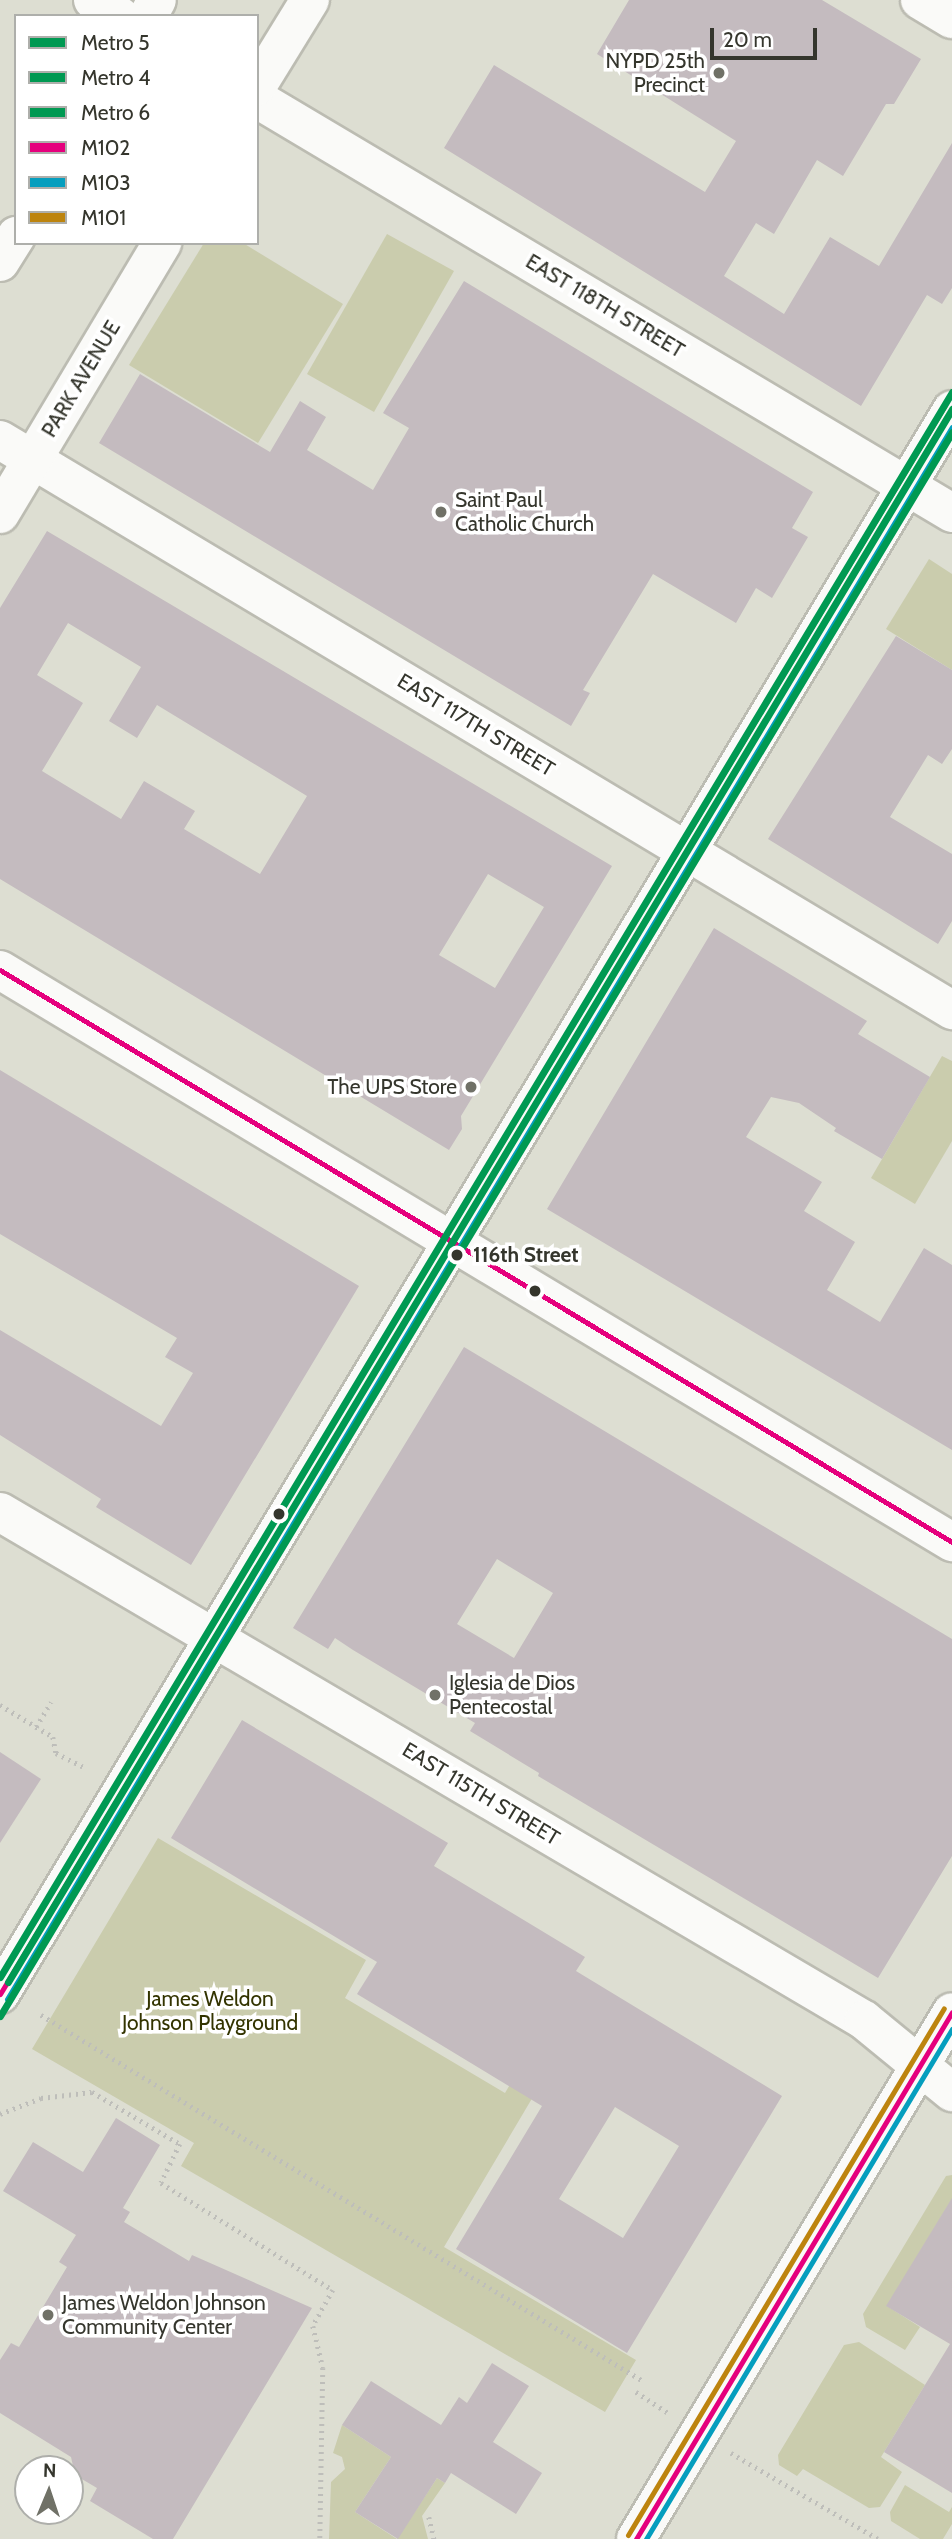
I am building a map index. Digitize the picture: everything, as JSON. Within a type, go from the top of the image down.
[{"type":"street","points":[[93,0],[117,14]]},
{"type":"street","points":[[259,83],[310,0]]},
{"type":"street","points":[[920,0],[952,19]]},
{"type":"street","name":"EAST 118TH STREET","points":[[259,100],[952,513]]},
{"type":"street","points":[[0,262],[14,239]]},
{"type":"street","name":"PARK AVENUE","points":[[0,514],[161,245]]},
{"type":"street","points":[[0,1994],[952,410]]},
{"type":"street","name":"EAST 117TH STREET","points":[[0,440],[952,1010]]},
{"type":"street","points":[[0,970],[952,1542]]},
{"type":"street","name":"EAST 115TH STREET","points":[[0,1512],[864,2020],[952,2092]]},
{"type":"street","points":[[636,2539],[952,2012]]},
{"type":"path","points":[[36,1727],[51,1702]]},
{"type":"path","points":[[0,1705],[53,1737],[56,1753],[83,1767]]},
{"type":"path","points":[[40,2015],[643,2381]]},
{"type":"path","points":[[0,2114],[41,2098],[92,2092],[180,2144],[161,2183],[333,2290],[313,2326],[323,2368],[320,2539]]},
{"type":"path","points":[[636,2392],[878,2539]]},
{"type":"path","points":[[429,2517],[434,2539]]},
{"type":"green space","points":[[387,234],[454,271],[374,412],[307,374]]},
{"type":"green space","points":[[203,245],[246,245],[343,304],[258,443],[129,365]]},
{"type":"green space","points":[[929,559],[952,574],[952,670],[886,629]]},
{"type":"green space","points":[[942,1056],[952,1061],[952,1141],[915,1204],[871,1178]]},
{"type":"green space","name":"James Weldon Johnson Playground","points":[[158,1838],[366,1960],[345,1998],[505,2093],[534,2044],[556,2058],[444,2247],[636,2360],[605,2412],[181,2166],[194,2143],[32,2049]]},
{"type":"green space","points":[[952,2175],[952,2199],[887,2306],[920,2327],[905,2350],[866,2327],[863,2314],[946,2176]]},
{"type":"green space","points":[[859,2342],[925,2385],[881,2457],[902,2472],[880,2507],[869,2508],[803,2469],[797,2476],[779,2465],[778,2455],[844,2345]]},
{"type":"green space","points":[[342,2425],[391,2457],[355,2512],[397,2539],[329,2539],[331,2482],[345,2469],[342,2457],[333,2453]]},
{"type":"green space","points":[[437,2478],[445,2483],[422,2516],[428,2539],[397,2539]]},
{"type":"green space","points":[[905,2485],[949,2512],[952,2507],[952,2524],[943,2539],[920,2539],[891,2521],[890,2512]]},
{"type":"building","points":[[629,0],[822,0],[921,59],[894,104],[886,104],[843,176],[817,160],[774,234],[756,223],[724,276],[784,314],[830,237],[879,266],[952,143],[952,288],[942,304],[927,295],[861,406],[444,148],[494,65],[705,192],[736,141],[597,54]]},
{"type":"building","points":[[464,281],[813,492],[792,528],[808,537],[772,598],[756,588],[736,623],[653,574],[583,690],[590,693],[571,726],[99,443],[140,374],[270,452],[300,401],[326,417],[307,450],[373,490],[409,428],[383,413]]},
{"type":"building","points":[[47,531],[612,866],[461,1116],[462,1129],[449,1150],[0,879],[0,608]],"holes":[[[68,623],[141,667],[109,721],[137,738],[157,705],[307,796],[260,874],[184,829],[195,811],[144,781],[121,819],[42,771],[83,703],[37,675]],[[488,874],[544,907],[495,988],[439,955]]]},
{"type":"building","points":[[896,636],[952,670],[952,749],[942,764],[928,755],[890,817],[952,854],[952,921],[938,944],[768,839]]},
{"type":"building","points":[[714,928],[867,1021],[858,1034],[930,1077],[882,1159],[834,1131],[836,1128],[799,1103],[771,1097],[746,1137],[822,1182],[804,1211],[855,1242],[827,1290],[880,1322],[924,1248],[952,1265],[952,1450],[547,1209]]},
{"type":"building","points":[[0,1070],[359,1286],[191,1565],[96,1507],[101,1499],[0,1435],[0,1330],[161,1426],[193,1373],[165,1357],[177,1338],[0,1234]]},
{"type":"building","points":[[464,1347],[952,1639],[952,1856],[878,1978],[538,1776],[539,1773],[470,1731],[475,1723],[335,1638],[328,1649],[293,1628]],"holes":[[[497,1559],[553,1593],[514,1658],[457,1624]]]},
{"type":"building","points":[[242,1720],[448,1843],[434,1866],[585,1957],[576,1971],[782,2096],[627,2353],[456,2249],[542,2106],[357,1994],[377,1962],[171,1838]],"holes":[[[615,2107],[679,2146],[623,2238],[559,2199]]]},
{"type":"building","points":[[0,1752],[41,1779],[0,1843]]},
{"type":"building","points":[[116,2118],[160,2145],[123,2208],[130,2212],[124,2222],[189,2261],[192,2255],[312,2308],[173,2539],[153,2539],[90,2501],[97,2488],[84,2480],[84,2455],[68,2455],[0,2413],[0,2360],[11,2343],[19,2347],[67,2267],[59,2262],[76,2235],[3,2191],[33,2142],[83,2172]]},
{"type":"building","points":[[952,2198],[952,2493],[884,2452],[950,2344],[886,2306]]},
{"type":"building","points":[[492,2363],[529,2386],[493,2442],[542,2473],[516,2514],[451,2473],[445,2483],[437,2478],[398,2539],[355,2512],[391,2457],[342,2425],[371,2381],[441,2425],[459,2397],[467,2403]]},
{"type":"metro line","name":"6","points":[[0,1977],[952,392]]},
{"type":"metro line","name":"4","points":[[8,1982],[952,409]]},
{"type":"metro line","name":"5","points":[[0,2016],[952,432]]},
{"type":"transit line","name":"M101","points":[[0,1977],[945,405]]},
{"type":"transit line","name":"M103","points":[[7,1999],[952,427]]},
{"type":"transit line","name":"M102","points":[[0,970],[952,1542]]},
{"type":"transit line","name":"M102","points":[[0,1994],[453,1241]]},
{"type":"transit line","name":"M101","points":[[628,2535],[944,2008]]},
{"type":"transit line","name":"M102","points":[[636,2539],[952,2012]]},
{"type":"transit line","name":"M103","points":[[646,2539],[952,2029]]},
{"type":"place","name":"NYPD 25th Precinct","points":[[719,73]]},
{"type":"place","name":"Saint Paul Catholic Church","points":[[441,512]]},
{"type":"place","name":"The UPS Store","points":[[471,1087]]},
{"type":"place","name":"116th Street","points":[[457,1255]]},
{"type":"place","name":"Iglesia de Dios Pentecostal","points":[[435,1695]]},
{"type":"place","name":"James Weldon Johnson Community Center","points":[[48,2315]]}]
